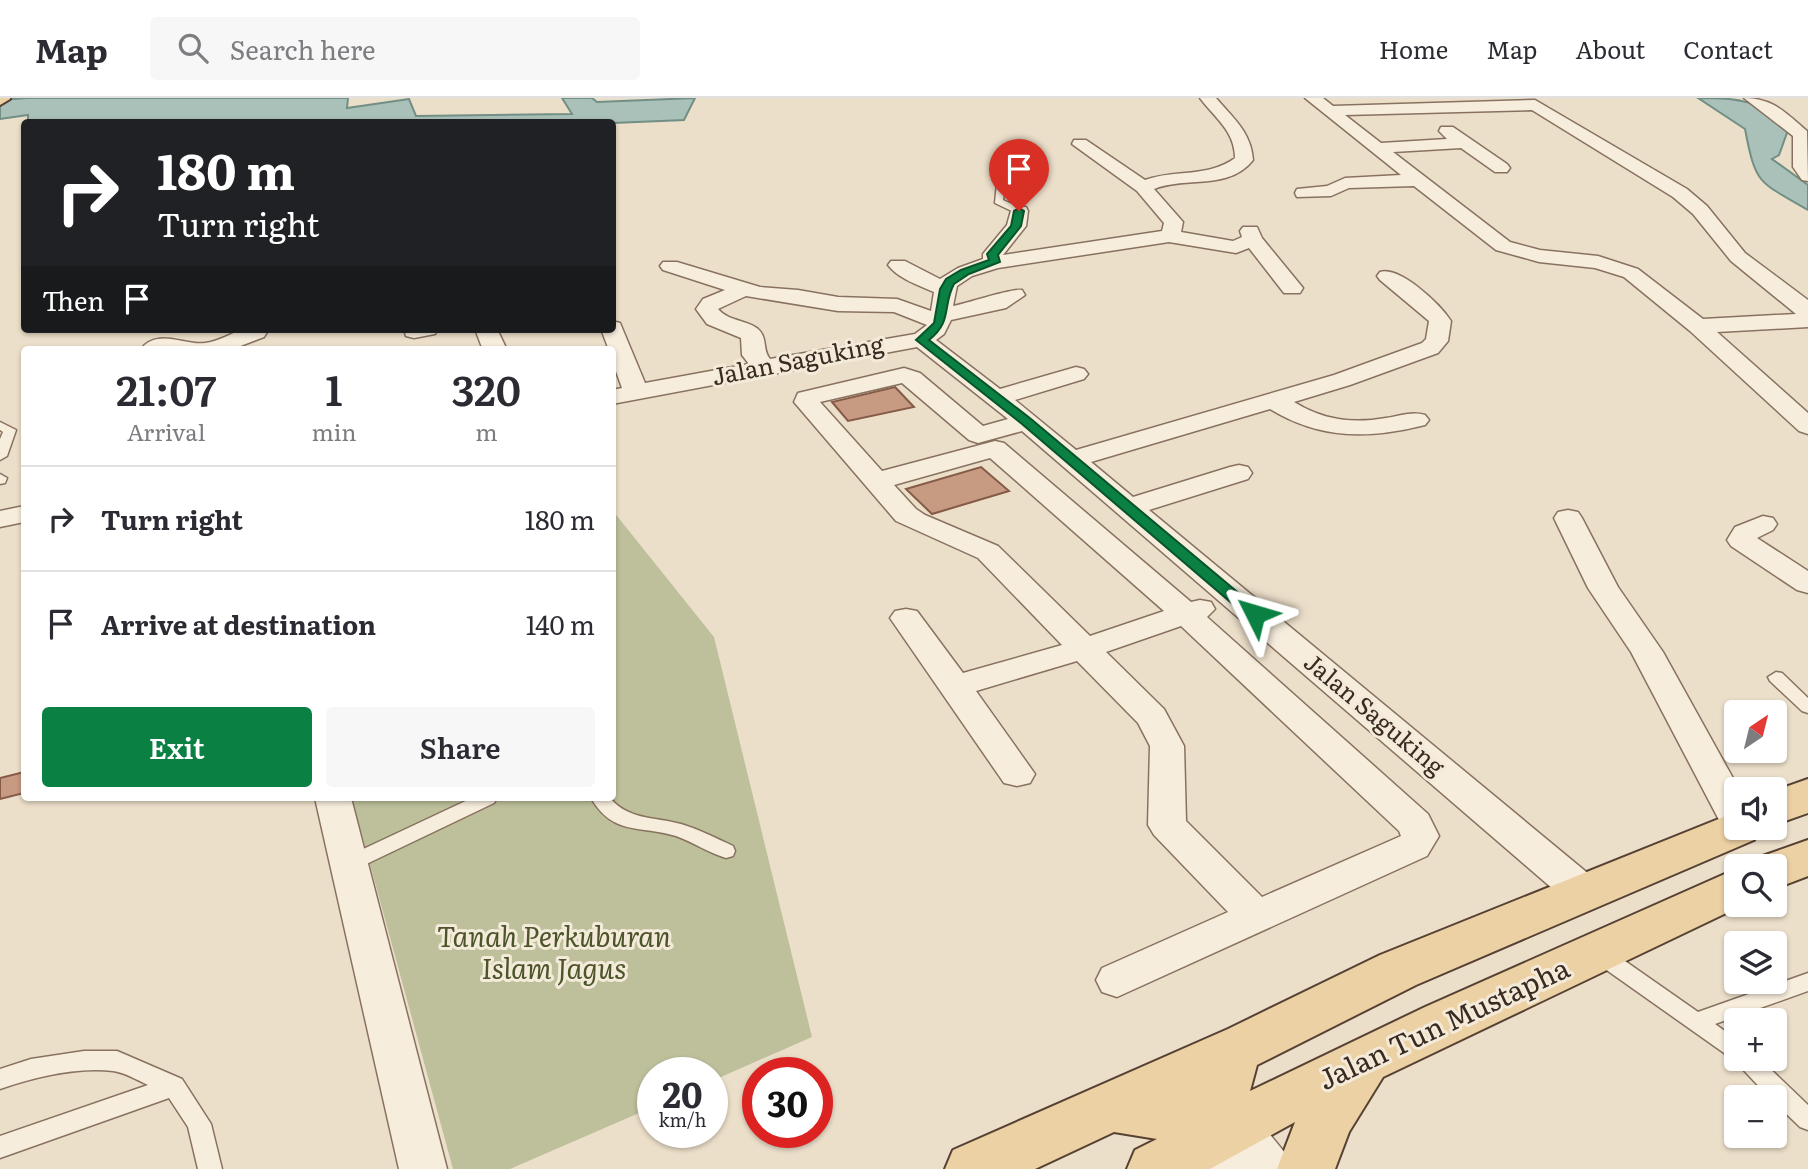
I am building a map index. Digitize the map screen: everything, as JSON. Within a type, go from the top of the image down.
[{"type":"main road","points":[[1787,804],[1808,795]]},
{"type":"main road","points":[[974,1169],[1234,1051],[1398,970],[1724,834]]},
{"type":"main road","points":[[1787,866],[1808,857]]},
{"type":"main road","name":"Jalan Tun Mustapha","points":[[1156,1169],[1220,1139],[1365,1060],[1724,893]]},
{"type":"main road","points":[[1113,1107],[1220,1139],[1234,1051]]},
{"type":"main road","points":[[1306,1169],[1313,1140],[1327,1114],[1365,1060]]},
{"type":"street","points":[[1143,187],[1167,180],[1213,177],[1244,160],[1239,133],[1208,98]]},
{"type":"street","points":[[1752,98],[1776,113],[1801,135],[1802,167],[1808,176]]},
{"type":"street","points":[[1322,104],[1530,101],[1680,192],[1700,210],[1738,257],[1801,306],[1808,317],[1698,326]]},
{"type":"street","points":[[1322,104],[1503,246],[1539,256],[1616,266],[1631,273],[1698,326],[1808,426]]},
{"type":"street","points":[[1434,122],[1501,168]]},
{"type":"street","points":[[1377,148],[1464,143]]},
{"type":"street","points":[[1080,144],[1143,187],[1173,222],[1174,228],[1169,236]]},
{"type":"street","points":[[1304,193],[1331,191],[1345,183],[1418,180]]},
{"type":"street","points":[[994,262],[993,254],[1016,226],[1019,211]]},
{"type":"street","points":[[934,326],[945,289],[956,276],[994,262],[1169,236],[1236,247],[1251,235],[1292,288]]},
{"type":"street","points":[[898,265],[916,277],[945,289]]},
{"type":"street","points":[[670,266],[758,293],[798,296],[838,304],[897,306],[934,326],[1014,295]]},
{"type":"street","points":[[1069,460],[1342,380],[1423,352],[1437,341],[1440,321],[1432,310],[1387,276]]},
{"type":"street","points":[[746,288],[711,304],[707,309],[715,319],[749,333],[754,355],[765,368]]},
{"type":"street","name":"Jalan Saguking","points":[[616,396],[882,345],[934,326],[996,398],[1582,891]]},
{"type":"street","points":[[165,346],[193,333]]},
{"type":"street","points":[[219,346],[253,333]]},
{"type":"street","points":[[614,333],[636,392]]},
{"type":"street","points":[[996,398],[1076,374]]},
{"type":"street","points":[[1116,980],[1414,846],[1420,836],[1415,824],[1185,614],[912,378],[904,375],[807,398],[806,402],[915,522],[969,541],[988,552],[1152,717],[1167,746],[1167,825],[1256,916]]},
{"type":"street","points":[[1273,400],[1304,420],[1328,427],[1372,428],[1416,419]]},
{"type":"street","points":[[877,481],[986,442],[1026,421]]},
{"type":"street","points":[[1128,508],[1239,473]]},
{"type":"street","points":[[0,519],[21,515]]},
{"type":"street","points":[[1568,518],[1603,588],[1647,652],[1724,796]]},
{"type":"street","points":[[1763,524],[1745,533],[1741,540],[1808,584]]},
{"type":"street","points":[[955,686],[1082,649],[1234,597]]},
{"type":"street","points":[[906,618],[1017,774]]},
{"type":"street","points":[[334,801],[424,1169]]},
{"type":"street","points":[[1220,1139],[1268,1169]]},
{"type":"lane","points":[[1000,185],[998,201],[1019,211]]},
{"type":"lane","points":[[0,426],[10,430],[0,456]]},
{"type":"lane","points":[[1776,677],[1808,707]]},
{"type":"lane","points":[[349,864],[482,801]]},
{"type":"lane","points":[[602,801],[613,814],[632,823],[682,831],[726,851]]},
{"type":"lane","points":[[1597,953],[1724,1042]]},
{"type":"lane","points":[[1696,1022],[1808,982]]},
{"type":"lane","points":[[0,1079],[31,1069],[84,1061],[117,1061],[174,1086],[199,1124],[210,1169]]},
{"type":"lane","points":[[1757,1071],[1808,1120]]},
{"type":"lane","points":[[0,1147],[174,1086]]},
{"type":"green space","name":"Tanah Perkuburan Islam Jagus","points":[[616,515],[714,637],[812,1037],[767,1057],[742,1057],[742,1068],[728,1074],[728,1057],[637,1057],[637,1114],[510,1169],[453,1169],[353,801],[616,801]]},
{"type":"water","points":[[348,98],[347,108],[409,99],[416,116],[572,114],[562,98],[592,98],[597,102],[695,98],[684,120],[616,123],[616,119],[28,119],[28,115],[0,119],[0,100]]},
{"type":"water","points":[[1698,98],[1748,102],[1768,112],[1788,130],[1779,155],[1772,159],[1808,185],[1808,210],[1762,180],[1753,162],[1745,129]]},
{"type":"building","points":[[895,387],[914,407],[848,421],[832,402]]},
{"type":"building","points":[[981,467],[1009,491],[932,514],[906,489]]},
{"type":"building","points":[[21,773],[21,794],[0,799],[0,778]]},
{"type":"route","points":[[1019,211],[1016,226],[993,254],[994,262],[956,276],[949,282],[945,289],[940,323],[922,340],[1026,421],[1069,460],[1255,614]]}]
